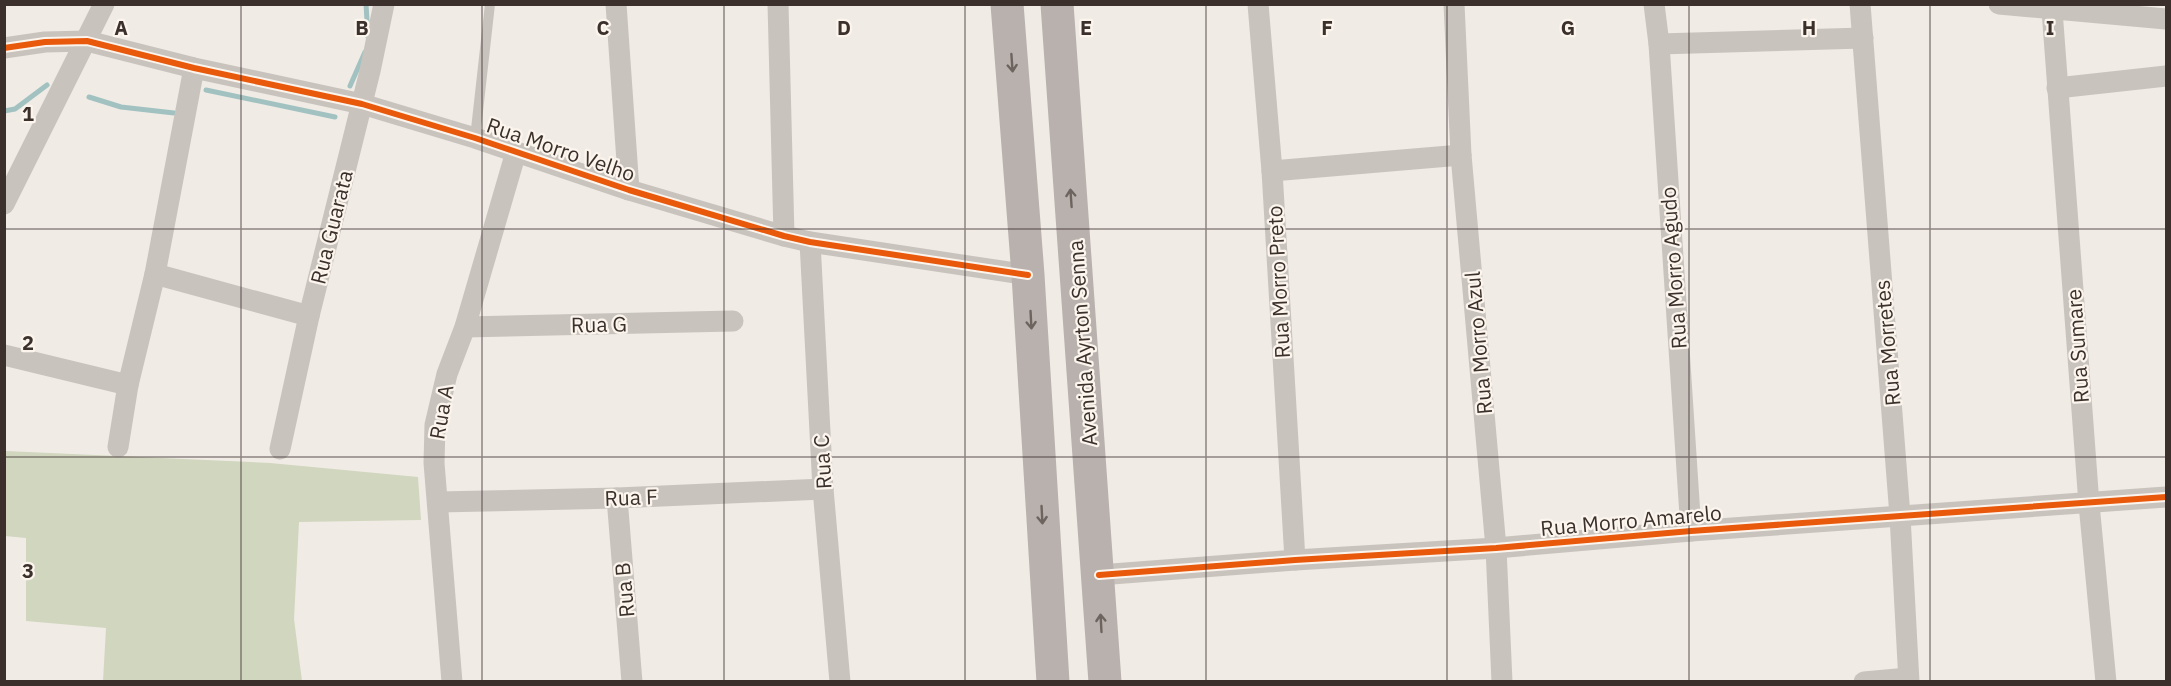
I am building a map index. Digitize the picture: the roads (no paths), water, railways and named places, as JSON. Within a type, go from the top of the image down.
[{"type":"main road","points":[[1007,4],[1028,275],[1053,681]]},
{"type":"main road","name":"Avenida Ayrton Senna","points":[[1057,4],[1105,681]]},
{"type":"street","points":[[4,204],[104,4]]},
{"type":"street","name":"Rua Guarata","points":[[280,449],[309,316],[362,104],[384,4]]},
{"type":"street","points":[[616,4],[629,190]]},
{"type":"street","points":[[778,4],[784,236]]},
{"type":"street","name":"Rua Morro Preto","points":[[1258,4],[1272,171],[1295,560]]},
{"type":"street","name":"Rua Morro Azul","points":[[1454,4],[1461,155],[1496,548],[1502,681]]},
{"type":"street","name":"Rua Morro Agudo","points":[[1654,4],[1659,44],[1691,531]]},
{"type":"street","name":"Rua Morretes","points":[[1860,4],[1900,516],[1909,680]]},
{"type":"street","points":[[1999,4],[2166,19]]},
{"type":"street","name":"Rua Sumare","points":[[2052,10],[2106,681]]},
{"type":"street","points":[[1659,44],[1863,38]]},
{"type":"street","name":"Rua Morro Velho","points":[[4,48],[45,42],[87,41],[194,68],[362,104],[476,138],[629,190],[784,236],[810,242],[1028,275]]},
{"type":"street","points":[[118,447],[128,385],[154,274],[194,68]]},
{"type":"street","points":[[2057,88],[2166,76]]},
{"type":"street","name":"Rua A","points":[[452,681],[434,463],[435,425],[447,374],[465,327],[516,152]]},
{"type":"street","points":[[1272,171],[1461,155]]},
{"type":"street","name":"Rua C","points":[[810,242],[823,489],[840,681]]},
{"type":"street","points":[[154,274],[309,316]]},
{"type":"street","name":"Rua G","points":[[465,327],[733,321]]},
{"type":"street","points":[[4,354],[128,385]]},
{"type":"street","name":"Rua F","points":[[438,502],[617,498],[823,489]]},
{"type":"street","name":"Rua Morro Amarelo","points":[[1099,575],[1496,548],[1691,531],[2166,497]]},
{"type":"street","name":"Rua B","points":[[617,498],[632,681]]},
{"type":"street","points":[[1864,681],[1909,680]]},
{"type":"lane","points":[[476,138],[490,4]]},
{"type":"waterway","points":[[366,4],[368,37]]},
{"type":"waterway","points":[[350,86],[365,52]]},
{"type":"waterway","points":[[4,111],[15,109],[47,85]]},
{"type":"waterway","points":[[206,90],[335,117]]},
{"type":"waterway","points":[[89,97],[121,107],[174,113]]}]
